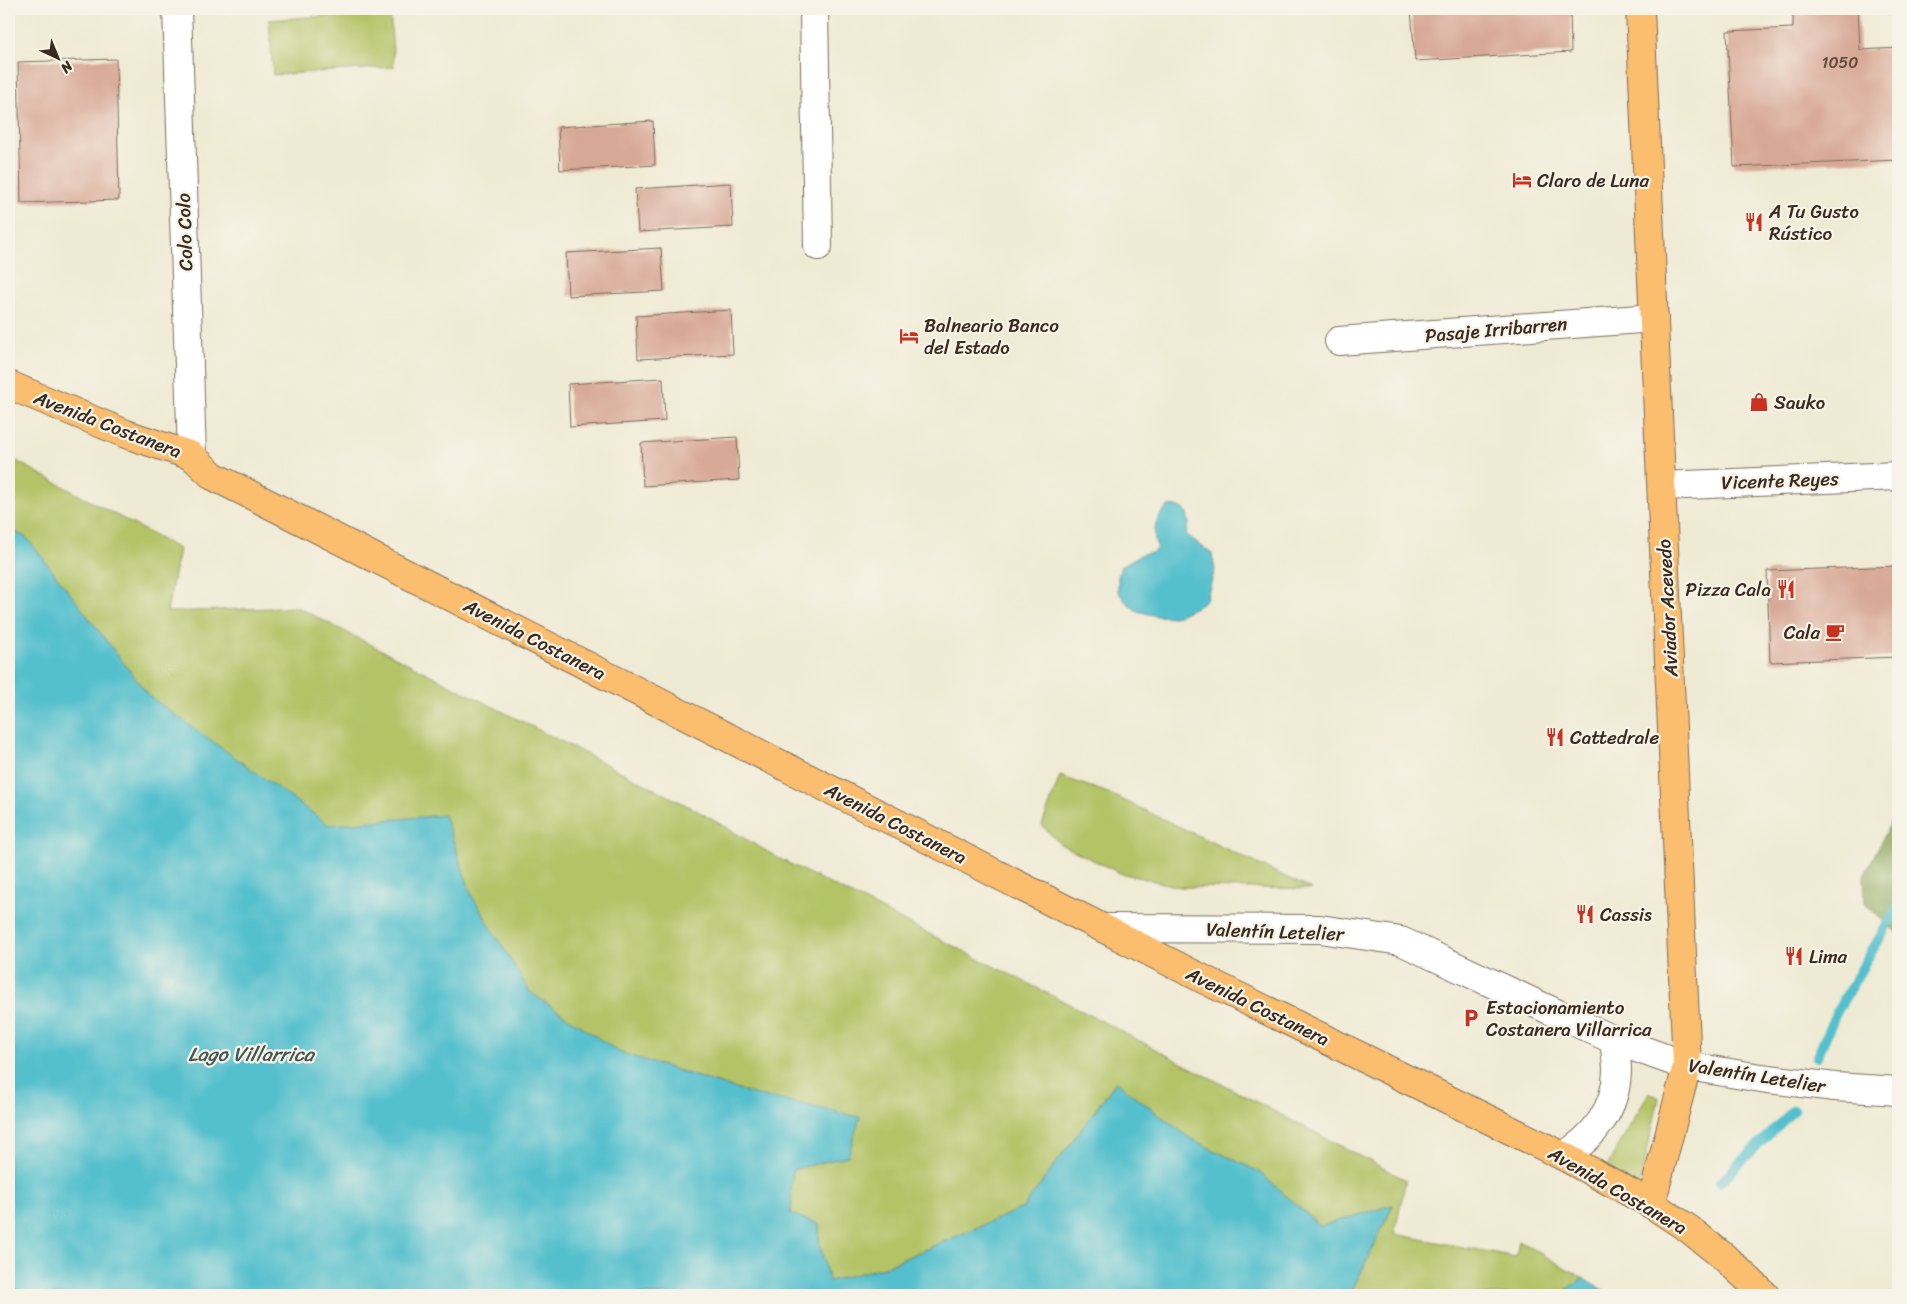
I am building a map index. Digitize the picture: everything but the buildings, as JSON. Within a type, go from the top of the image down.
[{"type":"main road","name":"Aviador Acevedo","points":[[1640,9],[1687,1066],[1651,1204]]},
{"type":"main road","name":"Avenida Costanera","points":[[9,385],[126,434],[192,456],[214,476],[1103,928],[1563,1156],[1651,1204],[1689,1229],[1724,1257],[1765,1295]]},
{"type":"street","name":"Colo Colo","points":[[177,9],[192,456]]},
{"type":"street","points":[[814,9],[818,246]]},
{"type":"street","name":"Pasaje Irribarren","points":[[1339,342],[1654,318]]},
{"type":"street","name":"Vicente Reyes","points":[[1662,486],[1898,476]]},
{"type":"street","name":"Valentín Letelier","points":[[1103,928],[1320,929],[1401,941],[1614,1040],[1687,1066],[1744,1076],[1834,1087],[1898,1091]]},
{"type":"street","points":[[1563,1156],[1581,1145],[1598,1126],[1612,1101],[1617,1072],[1614,1040]]},
{"type":"green space","points":[[390,11],[394,67],[273,75],[269,20]]},
{"type":"green space","points":[[9,457],[179,549],[167,612],[297,607],[696,810],[780,859],[1067,1003],[1406,1180],[1394,1234],[1516,1257],[1519,1241],[1583,1278],[1559,1295],[1350,1295],[1393,1205],[1321,1227],[1259,1172],[1191,1139],[1116,1082],[1023,1208],[884,1267],[860,1274],[1308,1295],[56,1295],[9,565],[28,539],[9,528]],"holes":[[[444,815],[458,854],[422,817]],[[655,1063],[745,1092],[848,1156],[792,1169],[791,1214],[819,1224],[819,1241],[715,1254]]]},
{"type":"green space","points":[[1060,776],[1108,793],[1311,889],[1180,887],[1120,873],[1060,844],[1042,825]]},
{"type":"green space","points":[[1898,808],[1898,934],[1865,904],[1864,876]]},
{"type":"green space","points":[[1649,1092],[1659,1098],[1639,1188],[1606,1168]]},
{"type":"water","points":[[1169,506],[1180,507],[1187,513],[1189,524],[1186,534],[1212,554],[1215,570],[1206,599],[1198,606],[1175,617],[1157,616],[1137,611],[1124,600],[1118,591],[1118,577],[1121,566],[1142,554],[1152,553],[1158,548],[1155,537],[1156,526],[1164,510]]},
{"type":"water","name":"Lago Villarrica","points":[[9,528],[28,539],[149,696],[329,825],[444,815],[472,896],[530,992],[619,1052],[745,1092],[860,1117],[848,1156],[792,1170],[791,1214],[819,1224],[819,1241],[829,1281],[884,1267],[1023,1208],[1116,1082],[1191,1139],[1259,1172],[1320,1226],[1393,1205],[1350,1295],[9,1295]]},
{"type":"water","points":[[1583,1278],[1608,1293],[1606,1295],[1559,1295]]},
{"type":"waterway","points":[[1817,1057],[1836,1013],[1898,906]]},
{"type":"waterway","points":[[1720,1182],[1794,1110]]},
{"type":"place","name":"Claro de Luna","points":[[1522,180]]},
{"type":"place","name":"A Tu Gusto Rústico","points":[[1754,222]]},
{"type":"place","name":"Balneario Banco del Estado","points":[[909,336]]},
{"type":"place","name":"Sauko","points":[[1759,402]]},
{"type":"place","name":"Pizza Cala","points":[[1786,589]]},
{"type":"place","name":"Cala","points":[[1835,632]]},
{"type":"place","name":"Cattedrale","points":[[1555,737]]},
{"type":"place","name":"Cassis","points":[[1585,914]]},
{"type":"place","name":"Lima","points":[[1794,956]]},
{"type":"place","name":"Estacionamiento Costanera Villarrica","points":[[1471,1018]]}]
